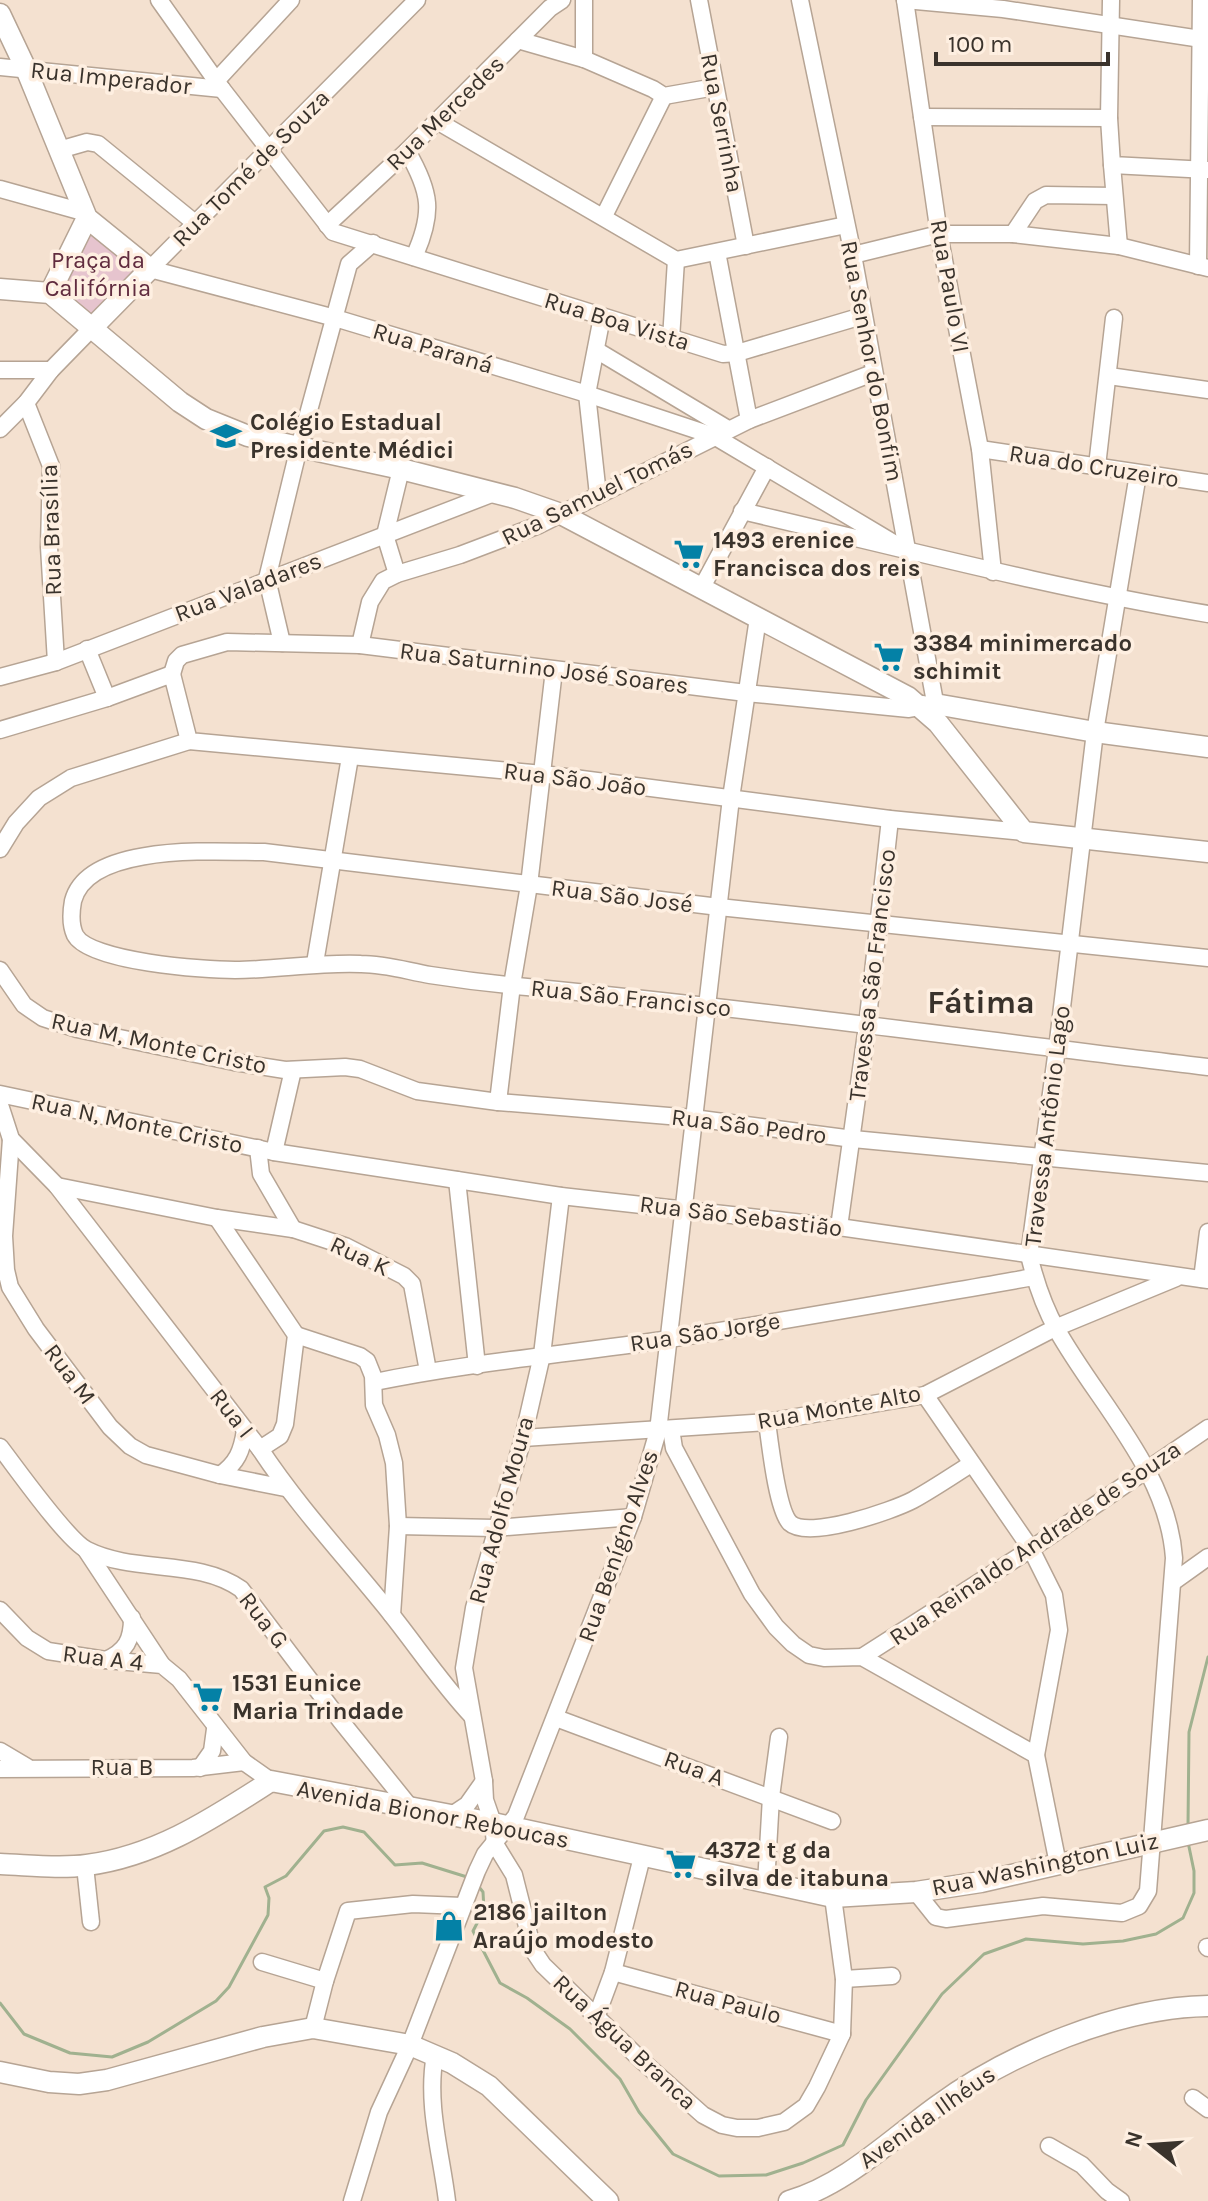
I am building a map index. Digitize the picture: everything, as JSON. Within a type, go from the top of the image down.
[{"type":"main road","points":[[0,14],[26,69],[85,215],[150,269]]},
{"type":"main road","points":[[50,293],[85,215]]},
{"type":"main road","name":"Rua Tomé de Souza","points":[[92,328],[150,269]]},
{"type":"main road","points":[[0,289],[50,293],[180,402],[206,419],[248,436],[401,469],[561,514],[925,706],[1024,832]]},
{"type":"main road","name":"Rua Saturnino José Soares","points":[[925,706],[1208,747]]},
{"type":"main road","name":"Rua São João","points":[[1024,832],[1208,852]]},
{"type":"main road","name":"Avenida Bionor Reboucas","points":[[0,1864],[85,1866],[134,1855],[174,1841],[271,1781],[500,1825],[833,1897]]},
{"type":"main road","name":"Rua Washington Luiz","points":[[833,1897],[916,1892],[981,1882],[1208,1830]]},
{"type":"main road","name":"Avenida Ilhéus","points":[[789,2201],[822,2189],[974,2080],[1027,2052],[1138,2015],[1187,2006],[1208,2006]]},
{"type":"main road","points":[[0,2072],[63,2083],[93,2082],[263,2037],[313,2028],[410,2045],[435,2055],[489,2086],[608,2201]]},
{"type":"street","points":[[159,0],[219,85],[330,229],[349,264]]},
{"type":"street","points":[[219,85],[291,0]]},
{"type":"street","name":"Rua Tomé de Souza","points":[[150,269],[417,0]]},
{"type":"street","points":[[584,0],[584,59]]},
{"type":"street","name":"Rua Serrinha","points":[[699,0],[746,246]]},
{"type":"street","name":"Rua Senhor do Bonfim","points":[[800,0],[853,255],[905,549],[925,706]]},
{"type":"street","points":[[905,0],[1003,4],[1111,26],[1204,40]]},
{"type":"street","name":"Rua Paulo VI","points":[[905,0],[939,234],[980,449],[993,572]]},
{"type":"street","points":[[1111,0],[1109,118],[1119,246]]},
{"type":"street","points":[[853,255],[939,234],[1013,234],[1119,246],[1203,267],[1204,40],[1201,0]]},
{"type":"street","name":"Rua Mercedes","points":[[330,229],[552,3]]},
{"type":"street","points":[[518,40],[584,59],[664,96],[715,87]]},
{"type":"street","name":"Rua Imperador","points":[[0,67],[219,85]]},
{"type":"street","points":[[604,216],[664,96]]},
{"type":"street","points":[[922,117],[1109,118]]},
{"type":"street","points":[[437,121],[676,260],[846,225]]},
{"type":"street","points":[[59,150],[87,142],[98,144],[195,223]]},
{"type":"street","points":[[407,151],[422,177],[428,203],[424,234],[414,257]]},
{"type":"street","points":[[1112,165],[1204,170]]},
{"type":"street","points":[[0,189],[85,215]]},
{"type":"street","points":[[1013,234],[1035,201],[1046,195],[1114,196]]},
{"type":"street","name":"Rua Boa Vista","points":[[330,229],[723,354],[737,353],[862,316]]},
{"type":"street","points":[[282,643],[267,579],[349,264],[373,243]]},
{"type":"street","points":[[717,252],[749,420]]},
{"type":"street","points":[[671,339],[676,260]]},
{"type":"street","name":"Rua Paraná","points":[[150,269],[335,318],[721,432]]},
{"type":"street","points":[[598,495],[587,394],[602,317]]},
{"type":"street","points":[[1097,466],[1114,318]]},
{"type":"street","name":"Rua Tomé de Souza","points":[[0,429],[92,328]]},
{"type":"street","points":[[596,350],[721,432],[767,467],[905,549]]},
{"type":"street","points":[[0,370],[51,370]]},
{"type":"street","name":"Rua Samuel Tomás","points":[[360,645],[370,602],[383,581],[460,555],[561,514],[721,432],[873,373]]},
{"type":"street","points":[[1109,376],[1208,390]]},
{"type":"street","name":"Rua Brasília","points":[[26,403],[51,466],[49,547],[56,662]]},
{"type":"street","name":"Rua do Cruzeiro","points":[[980,449],[1208,483]]},
{"type":"street","points":[[701,589],[767,467]]},
{"type":"street","points":[[397,574],[385,535],[401,469]]},
{"type":"street","name":"Travessa Antônio Lago","points":[[1138,474],[1095,732],[1029,1255],[1034,1277],[1055,1328],[1147,1470],[1171,1527],[1173,1582],[1151,1842]]},
{"type":"street","name":"Rua Valadares","points":[[0,677],[56,662],[494,493]]},
{"type":"street","points":[[742,511],[993,572],[1116,599],[1208,614]]},
{"type":"street","name":"Rua Benígno Alves","points":[[500,1825],[516,1816],[664,1430],[667,1339],[685,1209],[731,798],[758,618]]},
{"type":"street","name":"Rua Saturnino José Soares","points":[[172,674],[176,661],[182,655],[242,641],[360,645],[746,693],[909,709],[925,706]]},
{"type":"street","points":[[87,649],[107,698]]},
{"type":"street","points":[[498,1102],[512,985],[529,885],[554,670]]},
{"type":"street","points":[[0,730],[107,698],[172,674],[189,741],[71,778],[39,798],[16,823],[0,849]]},
{"type":"street","name":"Rua São João","points":[[189,741],[543,774],[890,819],[1024,832]]},
{"type":"street","points":[[315,963],[350,757]]},
{"type":"street","name":"Travessa São Francisco","points":[[839,1227],[853,1139],[890,819]]},
{"type":"street","name":"Rua São José","points":[[71,921],[77,889],[87,878],[115,862],[139,857],[264,852],[719,907],[1208,958]]},
{"type":"street","name":"Rua São Francisco","points":[[71,921],[76,938],[93,950],[214,970],[315,963],[371,964],[512,985],[708,1004],[1208,1067]]},
{"type":"street","name":"Rua M, Monte Cristo","points":[[0,970],[24,1005],[43,1018],[77,1029],[234,1062],[293,1070]]},
{"type":"street","name":"Rua São Pedro","points":[[293,1070],[360,1069],[417,1091],[498,1102],[693,1118],[853,1139],[1208,1173]]},
{"type":"street","points":[[293,1070],[261,1174],[293,1229]]},
{"type":"street","name":"Rua N, Monte Cristo","points":[[0,1094],[266,1150]]},
{"type":"street","name":"Rua I","points":[[0,1105],[11,1139],[57,1186],[260,1449],[285,1488],[392,1615],[454,1698],[473,1717]]},
{"type":"street","name":"Rua M","points":[[11,1139],[4,1236],[10,1287],[110,1427],[130,1446],[163,1460],[285,1488]]},
{"type":"street","name":"Rua São Sebastião","points":[[266,1150],[561,1196],[839,1227],[1205,1279]]},
{"type":"street","points":[[457,1180],[477,1366]]},
{"type":"street","name":"Rua K","points":[[57,1186],[217,1218],[293,1229],[345,1246],[408,1279],[415,1292],[428,1371]]},
{"type":"street","name":"Rua Adolfo Moura","points":[[495,1844],[500,1825],[485,1800],[464,1668],[474,1608],[523,1438],[542,1355],[561,1196]]},
{"type":"street","points":[[217,1218],[296,1335],[367,1361],[375,1382],[374,1405],[387,1435],[394,1463],[398,1526],[392,1615]]},
{"type":"street","points":[[1205,1279],[1208,1232]]},
{"type":"street","name":"Rua São Jorge","points":[[375,1382],[428,1371],[667,1339],[1034,1277]]},
{"type":"street","name":"Rua Monte Alto","points":[[523,1438],[767,1422],[925,1395],[1055,1328],[1179,1277]]},
{"type":"street","points":[[260,1449],[280,1436],[285,1424],[296,1335]]},
{"type":"street","points":[[925,1395],[1031,1549],[1054,1595],[1059,1630],[1036,1755],[1058,1864]]},
{"type":"street","points":[[767,1422],[782,1512],[796,1527],[808,1530],[889,1510],[912,1500],[971,1464]]},
{"type":"street","name":"Rua Reinaldo Andrade de Souza","points":[[862,1657],[1031,1549],[1208,1428]]},
{"type":"street","points":[[220,1475],[238,1458],[245,1430]]},
{"type":"street","points":[[664,1430],[752,1594],[776,1627],[809,1655],[824,1658],[862,1657],[1036,1755]]},
{"type":"street","points":[[0,1447],[86,1550],[166,1668],[197,1701],[215,1729],[244,1762],[271,1781]]},
{"type":"street","points":[[398,1526],[495,1528],[633,1517]]},
{"type":"street","name":"Rua G","points":[[86,1550],[135,1563],[220,1577],[241,1589],[410,1807]]},
{"type":"street","points":[[1173,1582],[1208,1557]]},
{"type":"street","name":"Rua A 4","points":[[0,1610],[37,1646],[72,1656],[166,1668]]},
{"type":"street","points":[[106,1660],[120,1654],[128,1643],[132,1618]]},
{"type":"street","name":"Rua A","points":[[556,1718],[832,1821]]},
{"type":"street","points":[[200,1768],[212,1751],[215,1729]]},
{"type":"street","points":[[766,1884],[771,1797],[779,1737]]},
{"type":"street","points":[[0,1751],[27,1767]]},
{"type":"street","name":"Rua B","points":[[0,1769],[200,1768],[244,1762]]},
{"type":"street","points":[[449,1817],[467,1805],[484,1781]]},
{"type":"street","points":[[916,1892],[939,1919],[1043,1906],[1122,1913],[1139,1906],[1148,1891],[1151,1842]]},
{"type":"street","points":[[352,2201],[379,2112],[410,2045],[462,1906],[485,1854],[495,1844]]},
{"type":"street","name":"Rua Água Branca","points":[[495,1844],[514,1875],[533,1950],[538,1958],[641,2060],[703,2115],[722,2125],[737,2128],[758,2128],[784,2122],[806,2106],[842,2034],[844,1979],[833,1897]]},
{"type":"street","points":[[597,2015],[613,1972],[642,1857]]},
{"type":"street","points":[[85,1866],[91,1922]]},
{"type":"street","points":[[313,2028],[348,1911],[413,1904],[462,1906]]},
{"type":"street","points":[[262,1962],[325,1981]]},
{"type":"street","name":"Rua Paulo","points":[[613,1972],[842,2034]]},
{"type":"street","points":[[844,1979],[892,1976]]},
{"type":"street","points":[[435,2055],[431,2078],[432,2101],[447,2201]]},
{"type":"street","points":[[1193,2098],[1208,2109]]},
{"type":"street","points":[[1049,2146],[1082,2165],[1121,2201]]},
{"type":"green space","name":"Praça da Califórnia","points":[[95,229],[139,267],[93,316],[59,288]]},
{"type":"waterway","points":[[1188,1826],[1189,1732],[1208,1657]]},
{"type":"waterway","points":[[0,2003],[24,2034],[70,2053],[112,2057],[148,2042],[216,2001],[229,1987],[268,1915],[269,1898],[265,1887],[286,1876],[324,1831],[343,1827],[364,1832],[395,1865],[422,1863],[467,1877]]},
{"type":"waterway","points":[[479,1887],[483,1892],[484,1910],[473,1931],[500,1983],[570,2029],[620,2079],[639,2112],[673,2154],[719,2176],[766,2175],[843,2145],[866,2100],[942,1994],[984,1954],[1026,1939],[1083,1944],[1123,1941],[1156,1934],[1183,1918],[1194,1893],[1194,1871],[1188,1842]]},
{"type":"place","name":"Colégio Estadual Presidente Médici","points":[[226,436]]},
{"type":"place","name":"1493 erenice Francisca dos reis","points":[[689,554]]},
{"type":"place","name":"3384 minimercado schimit","points":[[889,657]]},
{"type":"place","name":"1531 Eunice Maria Trindade","points":[[208,1697]]},
{"type":"place","name":"4372 t g da silva de itabuna","points":[[681,1864]]},
{"type":"place","name":"2186 jailton Araújo modesto","points":[[449,1926]]},
{"type":"district","name":"Fátima","points":[[981,1002]]}]
